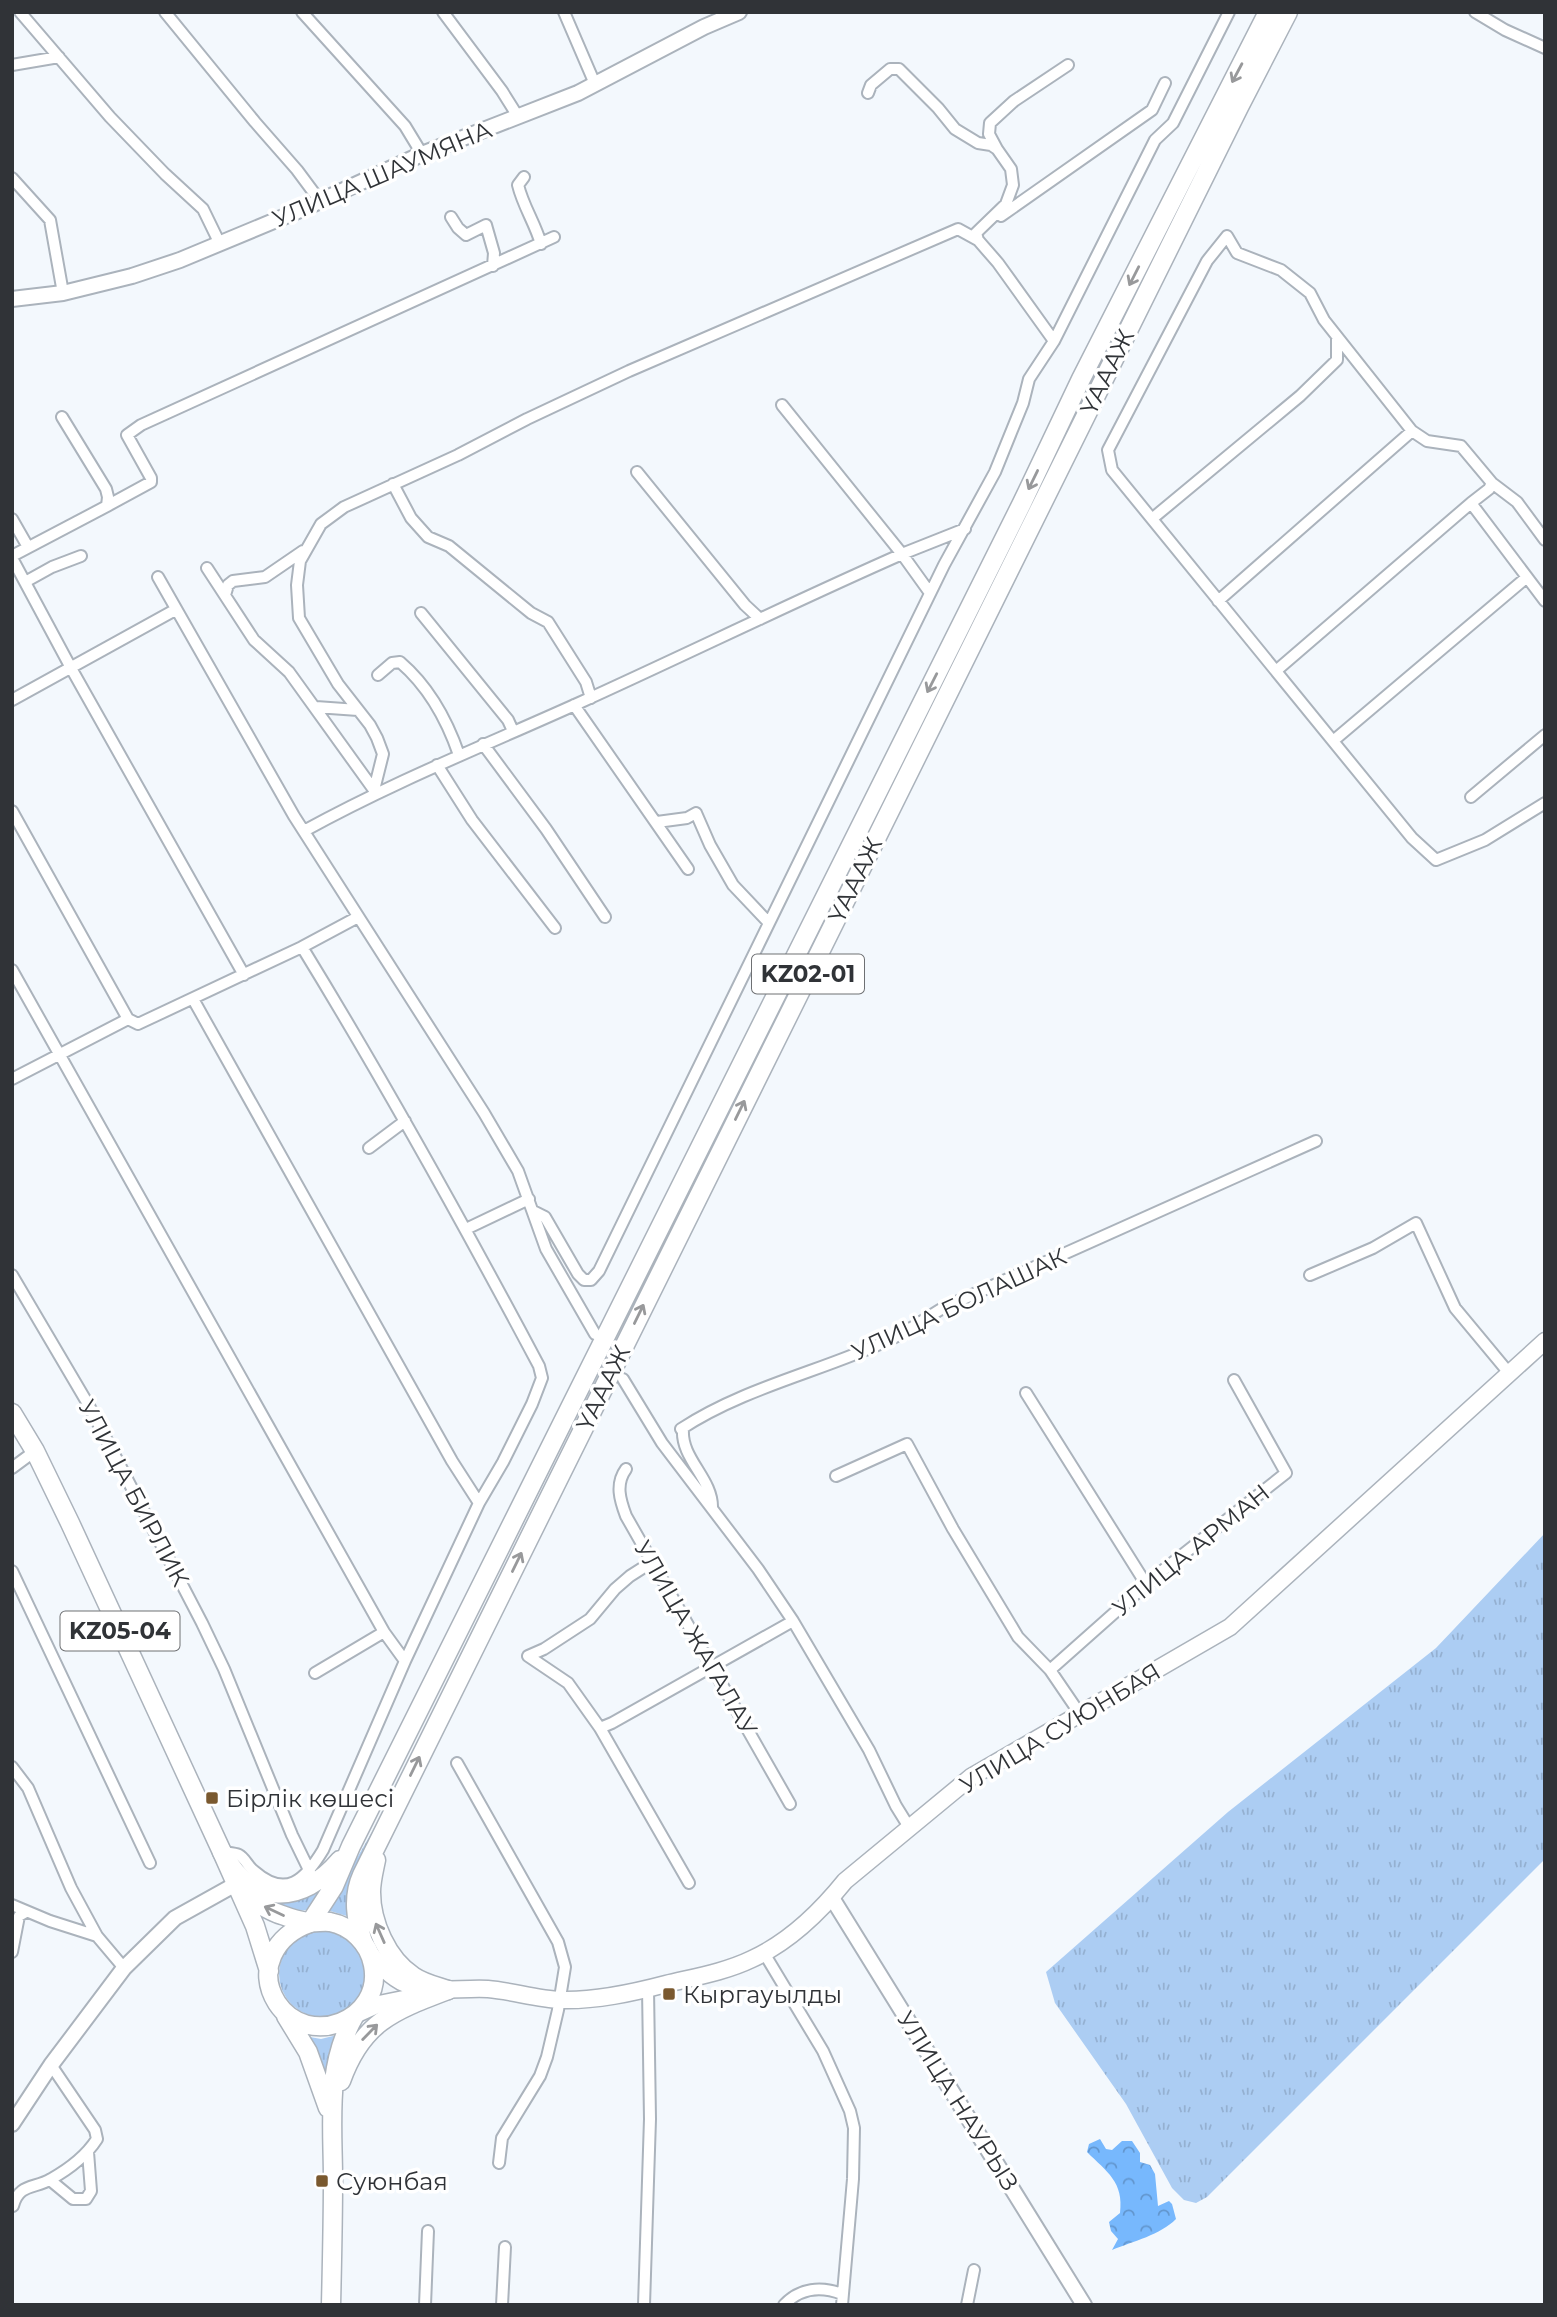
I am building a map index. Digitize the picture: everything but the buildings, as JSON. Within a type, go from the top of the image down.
[{"type":"main road","name":"ҮАААЖ","points":[[310,1923],[334,1886],[351,1846],[1022,503],[1081,379],[1268,12]]},
{"type":"main road","name":"ҮАААЖ","points":[[366,1947],[356,1913],[358,1883],[1093,400],[1289,12]]},
{"type":"main road","name":"УЛИЦА СУЮНБАЯ","points":[[366,1947],[387,1972],[412,1987],[487,1989],[559,2000],[589,2000],[648,1989],[729,1968],[764,1953],[793,1934],[832,1898],[845,1881],[971,1777],[1230,1627],[1545,1341]]},
{"type":"main road","name":"KZ05-04","points":[[12,1413],[35,1451],[222,1852],[255,1926],[269,1971],[269,1985],[308,2052],[330,2115]]},
{"type":"main road","points":[[385,1829],[371,1892],[378,1929],[388,1949],[408,1973],[448,1990]]},
{"type":"main road","points":[[222,1852],[234,1871],[248,1883],[261,1890],[284,1893],[303,1889],[322,1879],[351,1846]]},
{"type":"main road","points":[[241,1894],[281,1915],[310,1923]]},
{"type":"main road","points":[[269,1971],[271,1958],[286,1935],[297,1927],[310,1923],[339,1925],[348,1929],[366,1947]]},
{"type":"main road","name":"KZ05-04","points":[[331,2305],[333,2171],[330,2115],[336,2063],[346,2031],[355,2015],[368,2001],[372,1989],[374,1976],[366,1947]]},
{"type":"main road","points":[[281,2009],[302,2024],[314,2027],[339,2024],[379,2004],[448,1990]]},
{"type":"main road","points":[[330,2115],[350,2059],[370,2031],[388,2015],[401,2008],[448,1990]]},
{"type":"street","points":[[20,12],[110,117],[203,209],[220,244]]},
{"type":"street","points":[[165,12],[320,201]]},
{"type":"street","points":[[302,12],[405,126],[422,154]]},
{"type":"street","points":[[443,12],[517,115]]},
{"type":"street","points":[[565,12],[595,84]]},
{"type":"street","points":[[533,1211],[545,1217],[578,1274],[584,1280],[592,1280],[605,1259],[930,593],[995,472],[1023,402],[1029,379],[1054,341],[1155,140],[1173,123],[1229,12]]},
{"type":"street","points":[[1475,12],[1505,30],[1545,48]]},
{"type":"street","name":"УЛИЦА ШАУМЯНА","points":[[12,299],[63,293],[162,267],[320,201],[422,154],[578,93],[737,13]]},
{"type":"street","points":[[12,65],[59,57]]},
{"type":"street","points":[[978,240],[976,233],[1006,204],[1013,185],[1011,169],[989,134],[990,123],[1014,101],[1068,65]]},
{"type":"street","points":[[868,93],[871,85],[890,69],[899,69],[938,107],[955,129],[978,143],[997,149]]},
{"type":"street","points":[[988,220],[1000,216],[1041,190],[1087,154],[1140,120],[1152,110],[1165,83]]},
{"type":"street","points":[[524,177],[518,185],[521,199],[541,244]]},
{"type":"street","points":[[12,178],[50,220],[63,293]]},
{"type":"street","points":[[451,217],[466,235],[486,225],[494,254],[493,265]]},
{"type":"street","points":[[376,791],[383,754],[370,725],[338,684],[299,618],[297,585],[304,551],[321,524],[344,507],[629,371],[958,229],[978,240],[998,263],[1054,341]]},
{"type":"street","points":[[1545,540],[1517,502],[1492,483],[1461,446],[1426,441],[1412,431],[1324,320],[1310,293],[1281,270],[1237,253],[1227,236],[1207,261],[1108,450],[1112,470],[1412,838],[1436,860],[1485,840],[1545,803]]},
{"type":"street","points":[[244,975],[71,668],[12,557],[151,482],[127,435],[141,425],[554,237]]},
{"type":"street","points":[[1153,518],[1300,396],[1337,359],[1337,337]]},
{"type":"street","points":[[782,405],[902,554],[930,593]]},
{"type":"street","points":[[62,417],[106,489],[107,506]]},
{"type":"street","points":[[1218,601],[1412,431]]},
{"type":"street","points":[[638,472],[745,605],[760,619]]},
{"type":"street","points":[[1277,670],[1489,489],[1492,483]]},
{"type":"street","points":[[393,485],[411,518],[428,537],[449,546],[531,613],[548,622],[586,682],[590,698]]},
{"type":"street","points":[[1471,503],[1527,577],[1541,585],[1545,601]]},
{"type":"street","points":[[12,519],[28,547]]},
{"type":"street","points":[[304,831],[376,791],[575,705],[902,554],[965,528]]},
{"type":"street","points":[[225,595],[228,585],[233,581],[265,577],[304,551]]},
{"type":"street","points":[[25,582],[52,567],[81,556]]},
{"type":"street","points":[[207,568],[254,640],[289,672],[376,791]]},
{"type":"street","points":[[158,577],[304,831],[484,1113],[517,1171],[546,1249],[595,1334]]},
{"type":"street","points":[[1333,741],[1527,577]]},
{"type":"street","points":[[12,700],[175,610]]},
{"type":"street","points":[[421,613],[508,720],[513,731]]},
{"type":"street","points":[[378,676],[391,663],[400,662],[410,671],[435,703],[459,755]]},
{"type":"street","points":[[575,705],[688,869]]},
{"type":"street","points":[[316,707],[358,710]]},
{"type":"street","points":[[1471,797],[1545,735]]},
{"type":"street","points":[[483,744],[546,829],[605,917]]},
{"type":"street","points":[[437,765],[472,820],[555,928]]},
{"type":"street","points":[[12,811],[128,1019],[138,1024],[302,947],[358,917]]},
{"type":"street","points":[[657,822],[687,818],[696,813],[710,845],[733,885],[768,922]]},
{"type":"street","points":[[222,1852],[240,1855],[253,1871],[269,1882],[282,1886],[292,1884],[310,1872],[323,1850],[405,1661],[479,1503],[503,1462],[542,1378],[539,1366],[466,1229],[302,947]]},
{"type":"street","points":[[12,970],[384,1632],[405,1661]]},
{"type":"street","points":[[193,999],[452,1461],[479,1503]]},
{"type":"street","points":[[12,1079],[128,1019]]},
{"type":"street","points":[[369,1148],[405,1121]]},
{"type":"street","name":"УЛИЦА БОЛАШАК","points":[[712,1508],[712,1499],[704,1479],[682,1442],[681,1429],[690,1423],[732,1403],[892,1339],[943,1308],[1316,1141]]},
{"type":"street","points":[[466,1229],[529,1199]]},
{"type":"street","points":[[1310,1275],[1373,1248],[1416,1223],[1455,1308],[1508,1373]]},
{"type":"street","name":"УЛИЦА БИРЛИК","points":[[12,1275],[75,1380],[197,1613],[310,1872]]},
{"type":"street","points":[[623,1379],[662,1443],[758,1569],[793,1621],[863,1740],[909,1827]]},
{"type":"street","name":"УЛИЦА АРМАН","points":[[1050,1670],[1146,1584],[1286,1473],[1234,1380]]},
{"type":"street","points":[[1026,1393],[1146,1584]]},
{"type":"street","points":[[836,1476],[907,1444],[953,1529],[1018,1636],[1050,1670],[1080,1714]]},
{"type":"street","points":[[12,1468],[35,1451]]},
{"type":"street","name":"УЛИЦА ЖАГАЛАУ","points":[[626,1469],[621,1476],[619,1496],[626,1516],[790,1804]]},
{"type":"street","points":[[652,1562],[615,1589],[590,1619],[544,1649],[528,1656],[568,1683],[600,1728],[689,1883]]},
{"type":"street","points":[[12,1571],[150,1863]]},
{"type":"street","points":[[600,1728],[793,1621]]},
{"type":"street","points":[[315,1673],[384,1632]]},
{"type":"street","points":[[457,1763],[558,1942],[565,1967],[547,2057],[540,2076],[502,2138],[499,2163]]},
{"type":"street","points":[[12,1767],[27,1788],[71,1888],[97,1936],[124,1968]]},
{"type":"street","points":[[12,2124],[51,2065],[124,1968],[175,1918],[241,1894]]},
{"type":"street","name":"УЛИЦА НАУРЫЗ","points":[[832,1898],[1084,2305]]},
{"type":"street","points":[[12,1905],[97,1936]]},
{"type":"street","points":[[12,1952],[19,1916],[26,1912]]},
{"type":"street","points":[[764,1953],[824,2050],[854,2128],[852,2195],[848,2214],[842,2299],[829,2289],[805,2291],[785,2305]]},
{"type":"street","points":[[645,2305],[650,2119],[648,1989]]},
{"type":"street","points":[[13,2206],[15,2195],[50,2180],[88,2152],[97,2139],[95,2130],[51,2065]]},
{"type":"street","points":[[50,2180],[73,2199],[86,2199],[91,2191],[88,2152]]},
{"type":"street","points":[[425,2305],[428,2231]]},
{"type":"street","points":[[502,2305],[505,2247]]},
{"type":"street","points":[[967,2305],[974,2270]]},
{"type":"green space","points":[[1545,1533],[1545,1859],[1207,2197],[1196,2203],[1184,2200],[1172,2188],[1126,2104],[1055,2003],[1046,1972],[1228,1812],[1436,1648]]},
{"type":"green space","points":[[372,1832],[354,1876],[350,1917],[327,1910]]},
{"type":"green space","points":[[326,1883],[310,1909],[303,1911],[284,1909],[261,1897]]},
{"type":"green space","points":[[322,1931],[346,1938],[358,1950],[365,1974],[358,1998],[346,2010],[322,2017],[298,2010],[286,1998],[279,1974],[286,1950],[298,1938]]},
{"type":"green space","points":[[337,2035],[329,2054],[327,2078],[310,2037],[321,2039]]},
{"type":"green space","points":[[1100,2139],[1106,2149],[1112,2150],[1122,2141],[1132,2141],[1140,2153],[1140,2162],[1150,2165],[1155,2174],[1158,2206],[1169,2201],[1176,2219],[1155,2233],[1112,2250],[1118,2239],[1111,2231],[1109,2222],[1120,2213],[1121,2202],[1117,2185],[1087,2152],[1089,2144]]},
{"type":"place","name":"Бірлік көшесі","points":[[212,1798]]},
{"type":"place","name":"Кыргауылды","points":[[669,1994]]},
{"type":"place","name":"Суюнбая","points":[[322,2181]]}]
